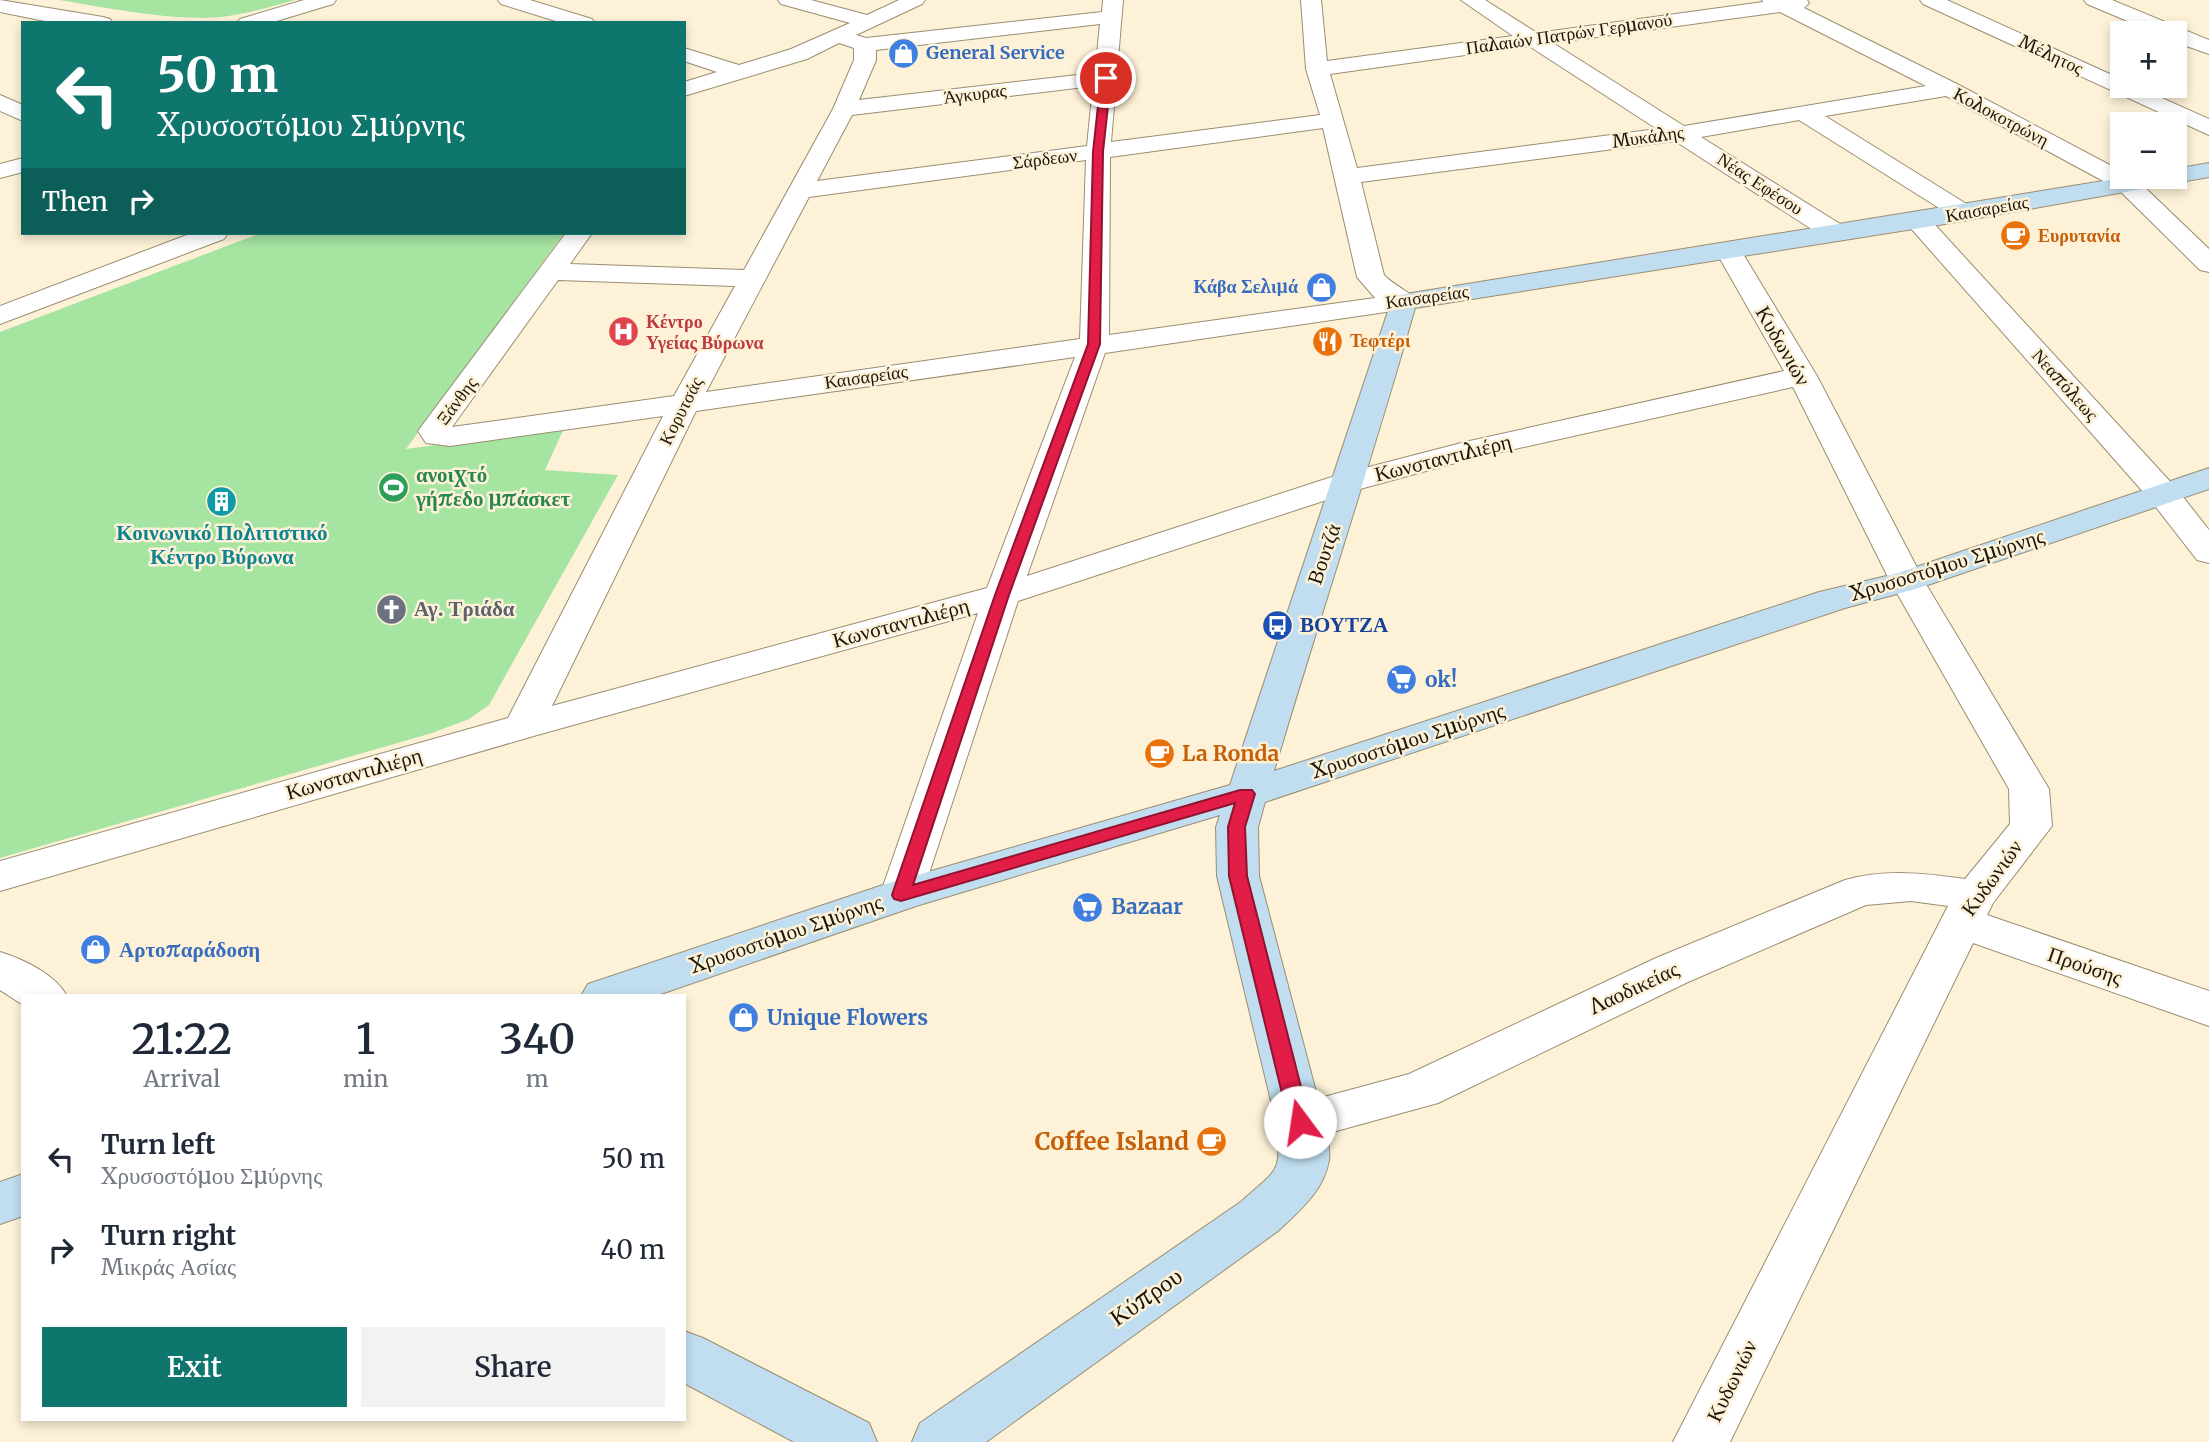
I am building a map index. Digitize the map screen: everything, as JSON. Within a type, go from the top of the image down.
[{"type":"street","points":[[254,21],[326,0]]},
{"type":"street","points":[[508,0],[579,21]]},
{"type":"street","points":[[788,0],[858,34],[1112,8],[1098,152],[1094,344],[1002,595],[901,895]]},
{"type":"street","points":[[686,88],[858,34],[915,0]]},
{"type":"street","points":[[1311,0],[1317,69],[1333,120],[1371,277],[1382,289],[1403,302]]},
{"type":"street","name":"Νέας Εφέσου","points":[[1471,0],[1836,233]]},
{"type":"street","name":"Παλαιών Πατρών Γερμανού","points":[[1317,69],[1778,3],[1822,0]]},
{"type":"street","name":"Μέλητος","points":[[1930,0],[2209,128]]},
{"type":"street","points":[[2094,0],[2143,21]]},
{"type":"street","name":"Κολοκοτρώνη","points":[[1778,3],[1949,89],[2110,175]]},
{"type":"street","points":[[0,5],[43,15],[88,21]]},
{"type":"street","points":[[534,21],[558,14]]},
{"type":"street","points":[[22,21],[43,15]]},
{"type":"street","points":[[0,27],[21,21]]},
{"type":"street","name":"Κορυτσάς","points":[[523,726],[684,405],[844,110],[865,60],[858,34]]},
{"type":"street","points":[[2187,39],[2209,48]]},
{"type":"street","points":[[686,55],[741,73]]},
{"type":"street","name":"Άγκυρας","points":[[844,110],[1106,78]]},
{"type":"street","name":"Μυκάλης","points":[[1346,177],[1681,133],[1949,89]]},
{"type":"street","points":[[0,102],[21,113]]},
{"type":"street","points":[[1805,114],[1964,213]]},
{"type":"street","name":"Σάρδεων","points":[[799,191],[1333,120]]},
{"type":"street","points":[[0,171],[21,165]]},
{"type":"street","points":[[2187,174],[2209,170]]},
{"type":"street","name":"Καισαρείας","points":[[684,405],[1094,344],[1403,302],[1964,213],[2110,187]]},
{"type":"street","name":"Κολοκοτρώνη","points":[[2132,189],[2209,264]]},
{"type":"street","name":"Νεαπόλεως","points":[[1917,220],[2164,495],[2209,553]]},
{"type":"street","points":[[0,316],[210,235]]},
{"type":"street","name":"Ξάνθης","points":[[578,235],[434,431],[437,436],[450,437],[684,405]]},
{"type":"street","name":"Κυδωνιών","points":[[1701,1442],[1968,909],[2031,825],[2029,789],[1907,582],[1802,376],[1728,250]]},
{"type":"street","points":[[552,272],[753,278]]},
{"type":"street","name":"Βουτζά","points":[[1300,1122],[1238,876],[1237,827],[1300,623],[1349,482],[1403,302]]},
{"type":"street","name":"Κωνσταντιλιέρη","points":[[0,876],[523,726],[1002,595],[1349,482],[1492,444],[1802,376]]},
{"type":"street","name":"Χρυσοστόμου Σμύρνης","points":[[610,994],[901,895],[1246,794],[1832,600],[1907,582],[2209,478]]},
{"type":"street","name":"Λαοδικείας","points":[[1300,1122],[1421,1090],[1672,970],[1860,891],[1910,886],[1968,909]]},
{"type":"street","name":"Προύσης","points":[[1968,909],[2209,1009]]},
{"type":"street","points":[[0,968],[41,994]]},
{"type":"street","name":"Κύπρου","points":[[940,1442],[1259,1216],[1296,1182],[1306,1159],[1300,1122]]},
{"type":"street","points":[[0,1203],[21,1196]]},
{"type":"street","points":[[686,1356],[849,1442]]},
{"type":"green space","points":[[59,0],[295,0],[240,14],[201,18],[140,13]]},
{"type":"green space","points":[[256,235],[563,235],[406,449],[564,428],[545,470],[618,475],[489,705],[469,719],[432,733],[0,858],[0,332]]},
{"type":"place","name":"General Service","points":[[903,53]]},
{"type":"place","name":"Ευρυτανία","points":[[2015,236]]},
{"type":"place","name":"Κάβα Σελιμά","points":[[1321,287]]},
{"type":"place","name":"Κέντρο Υγείας Βύρωνα","points":[[623,332]]},
{"type":"place","name":"Τεφτέρι","points":[[1327,341]]},
{"type":"place","name":"ανοιχτό γήπεδο μπάσκετ","points":[[393,487]]},
{"type":"place","name":"Κοινωνικό Πολιτιστικό Κέντρο Βύρωνα","points":[[222,501]]},
{"type":"place","name":"Αγ. Τριάδα","points":[[391,609]]},
{"type":"place","name":"ΒΟΥΤΖΑ","points":[[1277,625]]},
{"type":"place","name":"ok!","points":[[1402,680]]},
{"type":"place","name":"La Ronda","points":[[1159,754]]},
{"type":"place","name":"Bazaar","points":[[1088,907]]},
{"type":"place","name":"Αρτοπαράδοση","points":[[96,950]]},
{"type":"place","name":"Unique Flowers","points":[[744,1018]]},
{"type":"place","name":"Coffee Island","points":[[1212,1142]]},
{"type":"route","points":[[1106,78],[1098,152],[1094,344],[1002,595],[901,895],[1246,794],[1237,827],[1238,876],[1300,1122]]}]
